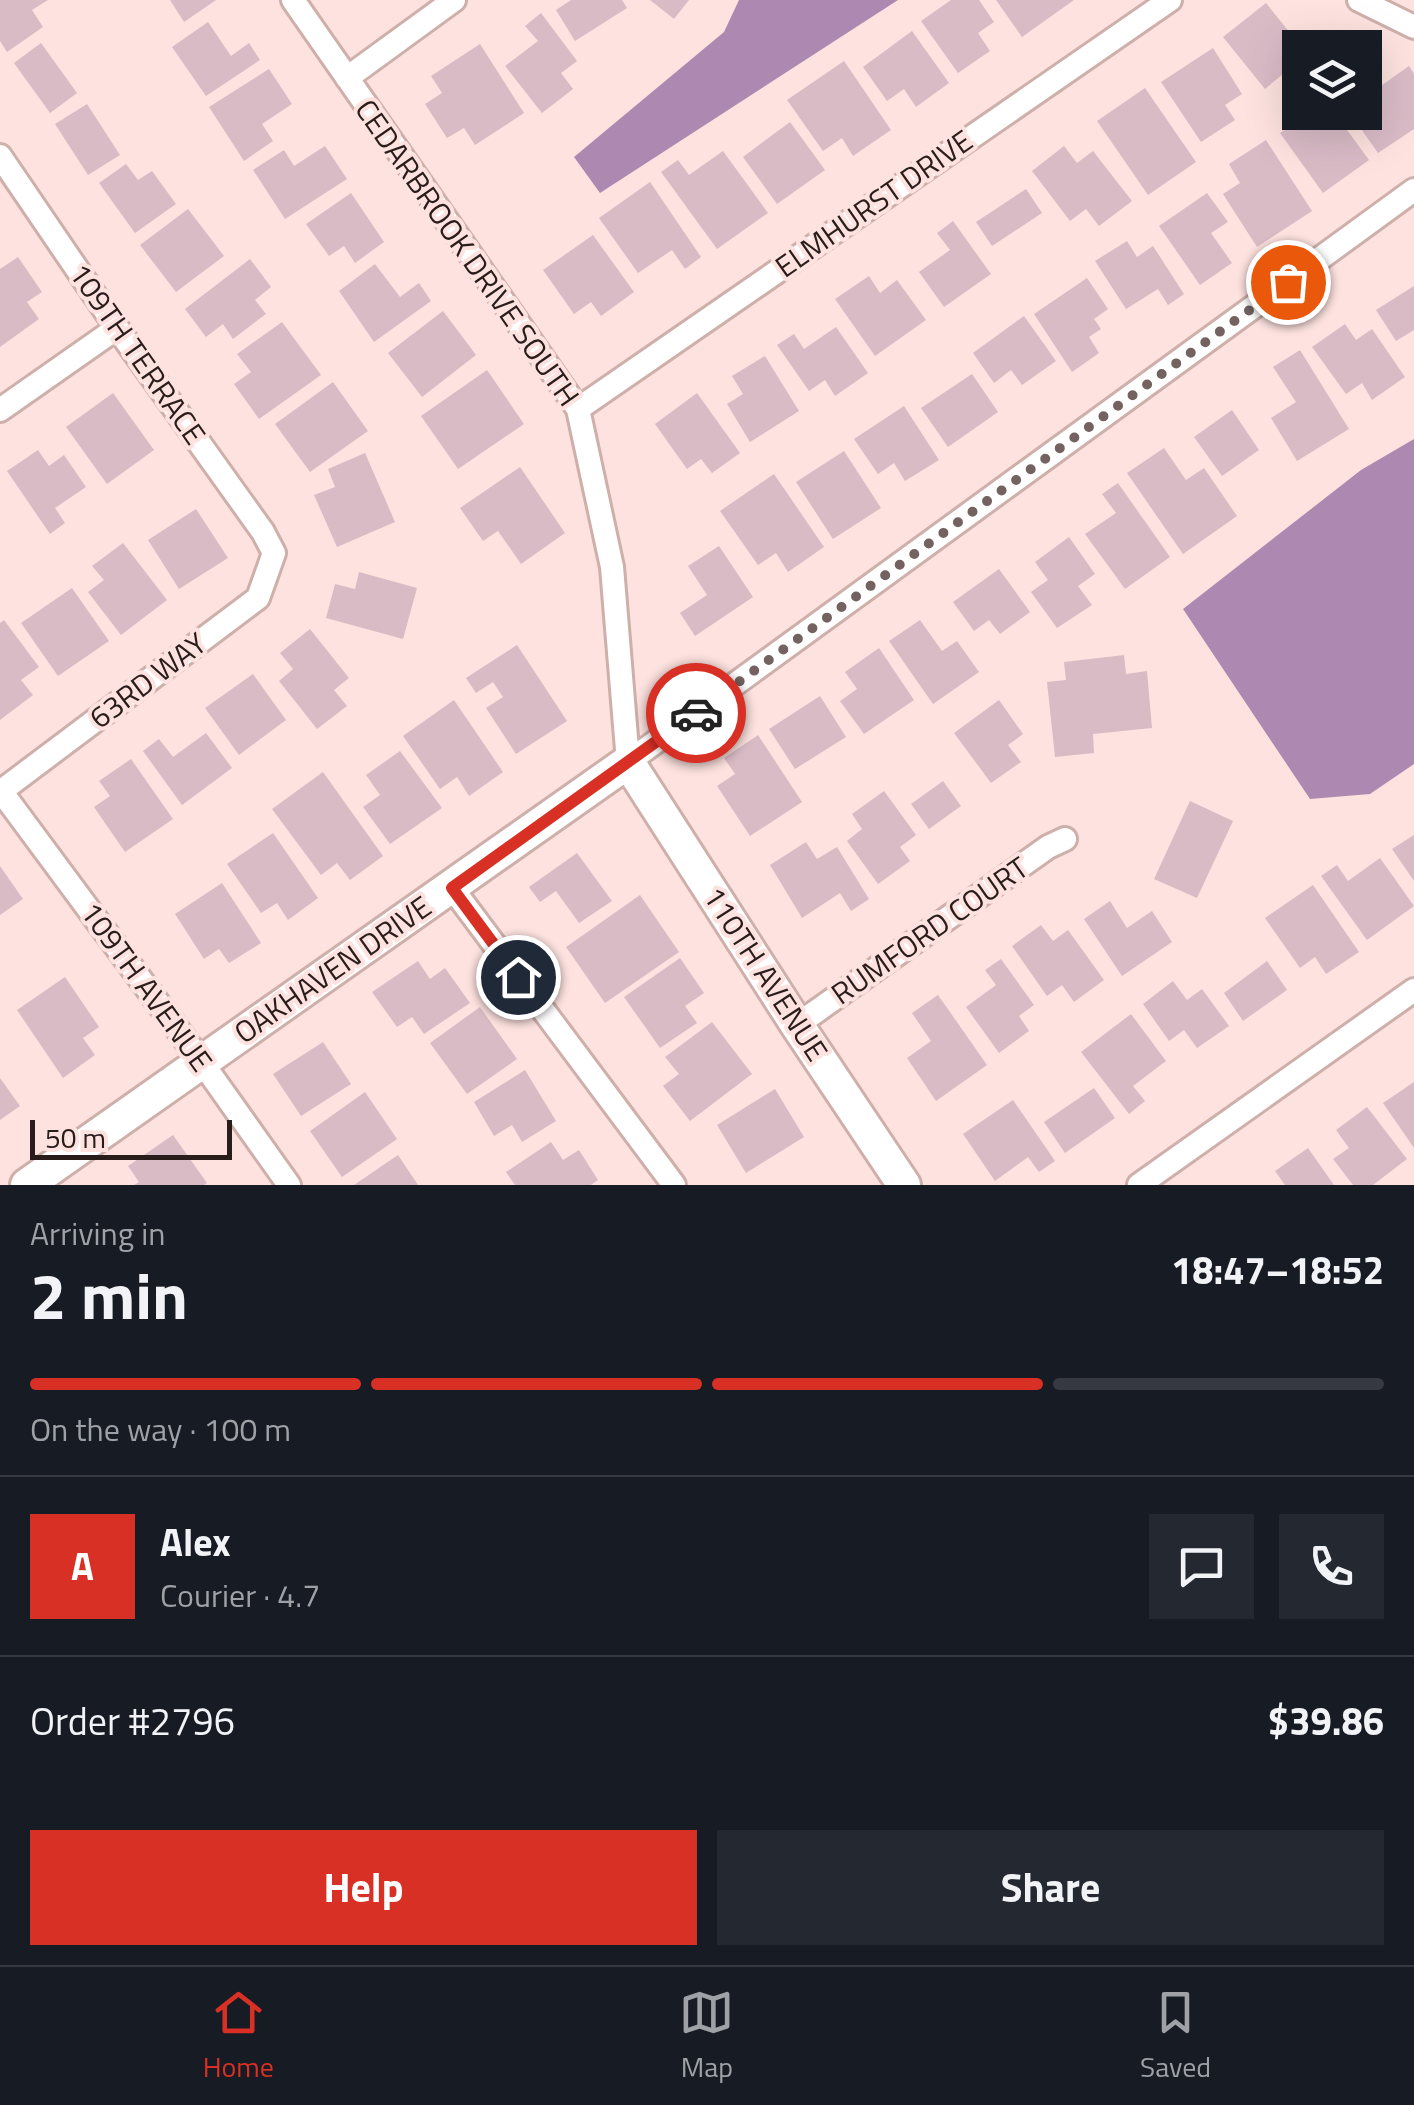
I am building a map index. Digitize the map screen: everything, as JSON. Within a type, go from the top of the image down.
[{"type":"street","name":"CEDARBROOK DRIVE SOUTH","points":[[293,0],[578,409],[612,567],[628,762]]},
{"type":"street","points":[[347,78],[454,0]]},
{"type":"street","name":"ELMHURST DRIVE","points":[[578,409],[1170,0]]},
{"type":"street","points":[[1359,0],[1414,27]]},
{"type":"street","name":"109TH TERRACE","points":[[0,156],[274,553]]},
{"type":"street","name":"OAKHAVEN DRIVE","points":[[27,1185],[628,762],[1414,190]]},
{"type":"street","points":[[0,410],[118,328]]},
{"type":"street","name":"63RD WAY","points":[[0,791],[258,598],[274,553]]},
{"type":"street","name":"110TH AVENUE","points":[[628,762],[904,1185]]},
{"type":"street","name":"109TH AVENUE","points":[[0,791],[289,1185]]},
{"type":"street","name":"RUMFORD COURT","points":[[797,1026],[1065,838]]},
{"type":"street","points":[[452,888],[674,1185]]},
{"type":"street","points":[[1139,1185],[1414,990]]},
{"type":"shaded area","points":[[739,0],[898,0],[600,193],[574,157],[724,32]]},
{"type":"shaded area","points":[[1414,439],[1414,764],[1370,794],[1310,799],[1183,609],[1361,470]]},
{"type":"building","points":[[0,0],[48,0],[32,10],[43,27],[7,52],[0,41]]},
{"type":"building","points":[[170,0],[216,0],[184,22]]},
{"type":"building","points":[[571,0],[622,0],[627,8],[575,41],[556,10]]},
{"type":"building","points":[[650,0],[689,0],[674,19]]},
{"type":"building","points":[[951,0],[979,0],[994,22],[978,33],[990,51],[958,73],[921,21]]},
{"type":"building","points":[[996,0],[1074,0],[1022,37]]},
{"type":"building","points":[[1266,3],[1288,30],[1282,30],[1282,75],[1265,89],[1223,37]]},
{"type":"building","points":[[541,13],[577,61],[561,73],[573,89],[542,113],[505,66],[538,41],[525,26]]},
{"type":"building","points":[[208,22],[231,56],[249,43],[260,60],[206,96],[172,47]]},
{"type":"building","points":[[912,31],[949,83],[916,107],[904,89],[887,101],[863,67]]},
{"type":"building","points":[[41,43],[77,93],[50,113],[14,63]]},
{"type":"building","points":[[480,44],[524,113],[475,145],[464,128],[447,138],[425,104],[442,93],[431,76]]},
{"type":"building","points":[[1213,48],[1242,94],[1225,105],[1235,120],[1201,142],[1161,82]]},
{"type":"building","points":[[844,61],[891,130],[853,156],[842,138],[823,151],[787,100]]},
{"type":"building","points":[[1409,66],[1414,74],[1414,129],[1378,153],[1362,130],[1382,130],[1382,85]]},
{"type":"building","points":[[269,69],[292,104],[262,124],[273,141],[244,161],[209,107]]},
{"type":"building","points":[[1145,88],[1196,162],[1148,195],[1097,121]]},
{"type":"building","points":[[87,104],[120,155],[88,175],[55,124]]},
{"type":"building","points":[[790,122],[825,170],[777,204],[743,157]]},
{"type":"building","points":[[1347,130],[1369,160],[1323,193],[1280,133]]},
{"type":"building","points":[[1266,140],[1312,211],[1257,247],[1223,194],[1240,183],[1229,164]]},
{"type":"building","points":[[325,146],[347,179],[285,219],[253,170],[284,150],[294,166]]},
{"type":"building","points":[[1064,146],[1077,163],[1093,151],[1132,201],[1099,226],[1086,209],[1070,221],[1032,171]]},
{"type":"building","points":[[723,151],[768,213],[717,249],[661,172],[678,160],[689,175]]},
{"type":"building","points":[[126,164],[138,180],[152,171],[176,204],[135,233],[99,183]]},
{"type":"building","points":[[650,182],[701,257],[685,269],[672,250],[638,273],[599,218]]},
{"type":"building","points":[[1026,189],[1042,213],[992,246],[976,222]]},
{"type":"building","points":[[351,193],[384,242],[355,263],[344,246],[329,256],[306,224]]},
{"type":"building","points":[[1207,193],[1228,222],[1211,233],[1232,263],[1200,285],[1159,226]]},
{"type":"building","points":[[188,209],[224,256],[176,292],[140,245]]},
{"type":"building","points":[[953,221],[991,274],[944,307],[919,272],[950,250],[937,233]]},
{"type":"building","points":[[593,235],[634,292],[601,316],[591,302],[574,314],[543,270]]},
{"type":"building","points":[[1127,241],[1137,257],[1153,246],[1184,294],[1168,305],[1158,289],[1126,309],[1095,261]]},
{"type":"building","points":[[18,257],[42,292],[27,302],[39,319],[0,347],[0,269]]},
{"type":"building","points":[[250,259],[271,287],[255,300],[266,314],[233,339],[223,324],[206,337],[185,309]]},
{"type":"building","points":[[375,264],[400,297],[419,283],[431,301],[374,342],[339,291]]},
{"type":"building","points":[[869,276],[880,293],[897,280],[926,320],[875,356],[835,299]]},
{"type":"building","points":[[1087,278],[1108,309],[1094,319],[1101,329],[1089,337],[1099,353],[1072,372],[1034,314]]},
{"type":"building","points":[[1414,286],[1414,330],[1396,341],[1376,310]]},
{"type":"building","points":[[443,311],[476,355],[422,397],[388,353]]},
{"type":"building","points":[[1024,316],[1056,361],[1022,385],[1011,370],[994,383],[973,353]]},
{"type":"building","points":[[282,322],[321,375],[259,419],[234,384],[251,372],[237,354]]},
{"type":"building","points":[[1345,324],[1356,340],[1372,329],[1405,377],[1372,400],[1362,383],[1346,394],[1312,347]]},
{"type":"building","points":[[836,327],[868,373],[835,396],[825,380],[809,391],[777,345],[794,334],[804,349]]},
{"type":"building","points":[[1300,350],[1349,429],[1297,461],[1271,418],[1296,402],[1273,367]]},
{"type":"building","points":[[765,356],[799,411],[750,442],[727,404],[743,394],[732,376]]},
{"type":"building","points":[[487,370],[524,424],[458,469],[421,416]]},
{"type":"building","points":[[972,374],[998,412],[948,447],[921,408]]},
{"type":"building","points":[[333,382],[368,431],[310,472],[275,424]]},
{"type":"building","points":[[113,393],[154,450],[107,484],[66,427]]},
{"type":"building","points":[[697,393],[740,453],[712,473],[701,459],[687,469],[655,424]]},
{"type":"building","points":[[904,406],[939,460],[905,481],[894,463],[878,474],[854,439]]},
{"type":"building","points":[[1232,410],[1259,450],[1222,476],[1194,437]]},
{"type":"building","points":[[1164,448],[1186,480],[1204,468],[1237,516],[1183,554],[1127,473]]},
{"type":"building","points":[[38,450],[49,466],[64,455],[86,487],[55,508],[65,523],[50,534],[7,471]]},
{"type":"building","points":[[844,451],[881,508],[833,539],[796,482]]},
{"type":"building","points":[[365,453],[395,522],[337,547],[314,495],[335,487],[328,469]]},
{"type":"building","points":[[520,467],[565,533],[521,564],[498,531],[483,541],[460,508]]},
{"type":"building","points":[[774,474],[824,547],[788,572],[776,553],[758,565],[720,511]]},
{"type":"building","points":[[1118,483],[1170,557],[1125,589],[1085,534],[1116,513],[1102,494]]},
{"type":"building","points":[[196,509],[228,558],[179,589],[148,540]]},
{"type":"building","points":[[1069,537],[1095,574],[1078,586],[1092,605],[1057,628],[1031,592],[1048,580],[1035,562]]},
{"type":"building","points":[[123,543],[167,600],[121,635],[88,592],[104,580],[92,566]]},
{"type":"building","points":[[719,546],[753,597],[695,636],[680,613],[707,595],[688,566]]},
{"type":"building","points":[[999,569],[1030,612],[1000,634],[989,620],[974,631],[953,602]]},
{"type":"building","points":[[359,572],[417,588],[403,639],[326,618],[335,584],[355,589]]},
{"type":"building","points":[[72,588],[109,641],[58,676],[21,623]]},
{"type":"building","points":[[4,620],[39,667],[21,680],[33,695],[0,720],[0,623]]},
{"type":"building","points":[[920,620],[942,651],[957,641],[979,672],[933,704],[889,641]]},
{"type":"building","points":[[310,629],[349,678],[334,690],[347,706],[317,729],[279,681],[293,669],[280,653]]},
{"type":"building","points":[[517,645],[567,721],[516,754],[486,708],[503,697],[493,682],[476,693],[466,678]]},
{"type":"building","points":[[879,648],[914,700],[864,734],[840,701],[857,689],[845,672]]},
{"type":"building","points":[[1124,655],[1126,674],[1147,671],[1152,728],[1093,734],[1094,753],[1055,757],[1047,682],[1066,680],[1064,662]]},
{"type":"building","points":[[253,674],[286,720],[239,755],[205,708]]},
{"type":"building","points":[[820,696],[846,737],[795,769],[769,729]]},
{"type":"building","points":[[454,700],[503,772],[469,796],[457,777],[440,789],[403,736]]},
{"type":"building","points":[[999,700],[1023,734],[1008,745],[1021,762],[991,783],[954,733]]},
{"type":"building","points":[[206,733],[232,768],[182,805],[143,751],[159,739],[173,757]]},
{"type":"building","points":[[758,735],[802,802],[750,836],[717,786],[735,774],[724,758]]},
{"type":"building","points":[[400,751],[442,808],[390,844],[363,807],[380,795],[366,775]]},
{"type":"building","points":[[131,759],[173,819],[125,852],[94,807],[110,796],[99,781]]},
{"type":"building","points":[[323,772],[383,856],[350,880],[337,863],[321,875],[272,809]]},
{"type":"building","points":[[943,781],[961,806],[929,829],[911,804]]},
{"type":"building","points":[[884,791],[916,835],[900,847],[910,861],[878,884],[847,841],[862,829],[852,814]]},
{"type":"building","points":[[1190,801],[1233,821],[1197,898],[1154,879]]},
{"type":"building","points":[[273,833],[318,898],[288,920],[277,903],[261,913],[227,864]]},
{"type":"building","points":[[1414,835],[1414,881],[1392,849]]},
{"type":"building","points":[[806,842],[817,859],[837,847],[869,899],[851,911],[840,893],[802,918],[770,865]]},
{"type":"building","points":[[577,853],[612,901],[579,923],[556,891],[540,902],[529,887]]},
{"type":"building","points":[[1380,858],[1414,906],[1367,940],[1321,876],[1337,865],[1348,881]]},
{"type":"building","points":[[0,866],[23,899],[0,915]]},
{"type":"building","points":[[222,883],[261,943],[229,963],[219,949],[204,959],[175,914]]},
{"type":"building","points":[[1313,885],[1359,952],[1326,974],[1315,957],[1300,968],[1265,918]]},
{"type":"building","points":[[640,895],[679,952],[605,1003],[566,947]]},
{"type":"building","points":[[1110,901],[1127,928],[1152,911],[1172,942],[1122,976],[1084,919]]},
{"type":"building","points":[[1041,925],[1053,941],[1068,930],[1104,980],[1074,1002],[1062,985],[1047,996],[1012,946]]},
{"type":"building","points":[[680,958],[704,993],[685,1006],[697,1023],[660,1048],[624,997]]},
{"type":"building","points":[[1001,959],[1034,1005],[1019,1016],[1029,1031],[999,1053],[966,1007],[996,985],[985,970]]},
{"type":"building","points":[[418,961],[430,979],[445,968],[470,1003],[424,1034],[412,1017],[397,1027],[372,992]]},
{"type":"building","points":[[1267,961],[1287,990],[1243,1021],[1224,993]]},
{"type":"building","points":[[65,977],[99,1027],[83,1038],[95,1055],[63,1078],[17,1010]]},
{"type":"building","points":[[1173,981],[1187,1000],[1202,989],[1229,1026],[1197,1048],[1184,1030],[1169,1041],[1143,1004]]},
{"type":"building","points":[[938,995],[987,1065],[936,1101],[907,1058],[931,1041],[912,1013]]},
{"type":"building","points":[[480,1007],[517,1059],[467,1094],[430,1043]]},
{"type":"building","points":[[1131,1014],[1166,1061],[1133,1086],[1145,1101],[1129,1114],[1081,1052]]},
{"type":"building","points":[[712,1022],[752,1074],[690,1121],[663,1086],[679,1074],[665,1057]]},
{"type":"building","points":[[323,1042],[351,1084],[301,1116],[273,1074]]},
{"type":"building","points":[[525,1070],[556,1121],[522,1142],[512,1125],[494,1136],[474,1102]]},
{"type":"building","points":[[0,1078],[20,1106],[0,1120]]},
{"type":"building","points":[[1414,1082],[1414,1148],[1383,1103]]},
{"type":"building","points":[[1094,1088],[1115,1118],[1065,1153],[1044,1122]]},
{"type":"building","points":[[775,1089],[804,1137],[746,1173],[717,1125]]},
{"type":"building","points":[[365,1092],[397,1139],[342,1177],[310,1131]]},
{"type":"building","points":[[1013,1100],[1055,1161],[1039,1172],[1028,1157],[995,1181],[963,1134]]},
{"type":"building","points":[[1367,1107],[1407,1159],[1373,1185],[1353,1185],[1333,1159],[1349,1148],[1336,1130]]},
{"type":"building","points":[[173,1135],[207,1183],[134,1185],[139,1182],[128,1166]]},
{"type":"building","points":[[551,1142],[563,1160],[579,1150],[598,1180],[591,1185],[515,1185],[506,1172]]},
{"type":"building","points":[[1308,1148],[1334,1185],[1285,1185],[1275,1171]]},
{"type":"building","points":[[398,1155],[418,1185],[354,1185]]},
{"type":"way so far","points":[[696,713],[1288,282]]},
{"type":"route","points":[[518,977],[452,888],[696,713]]}]
